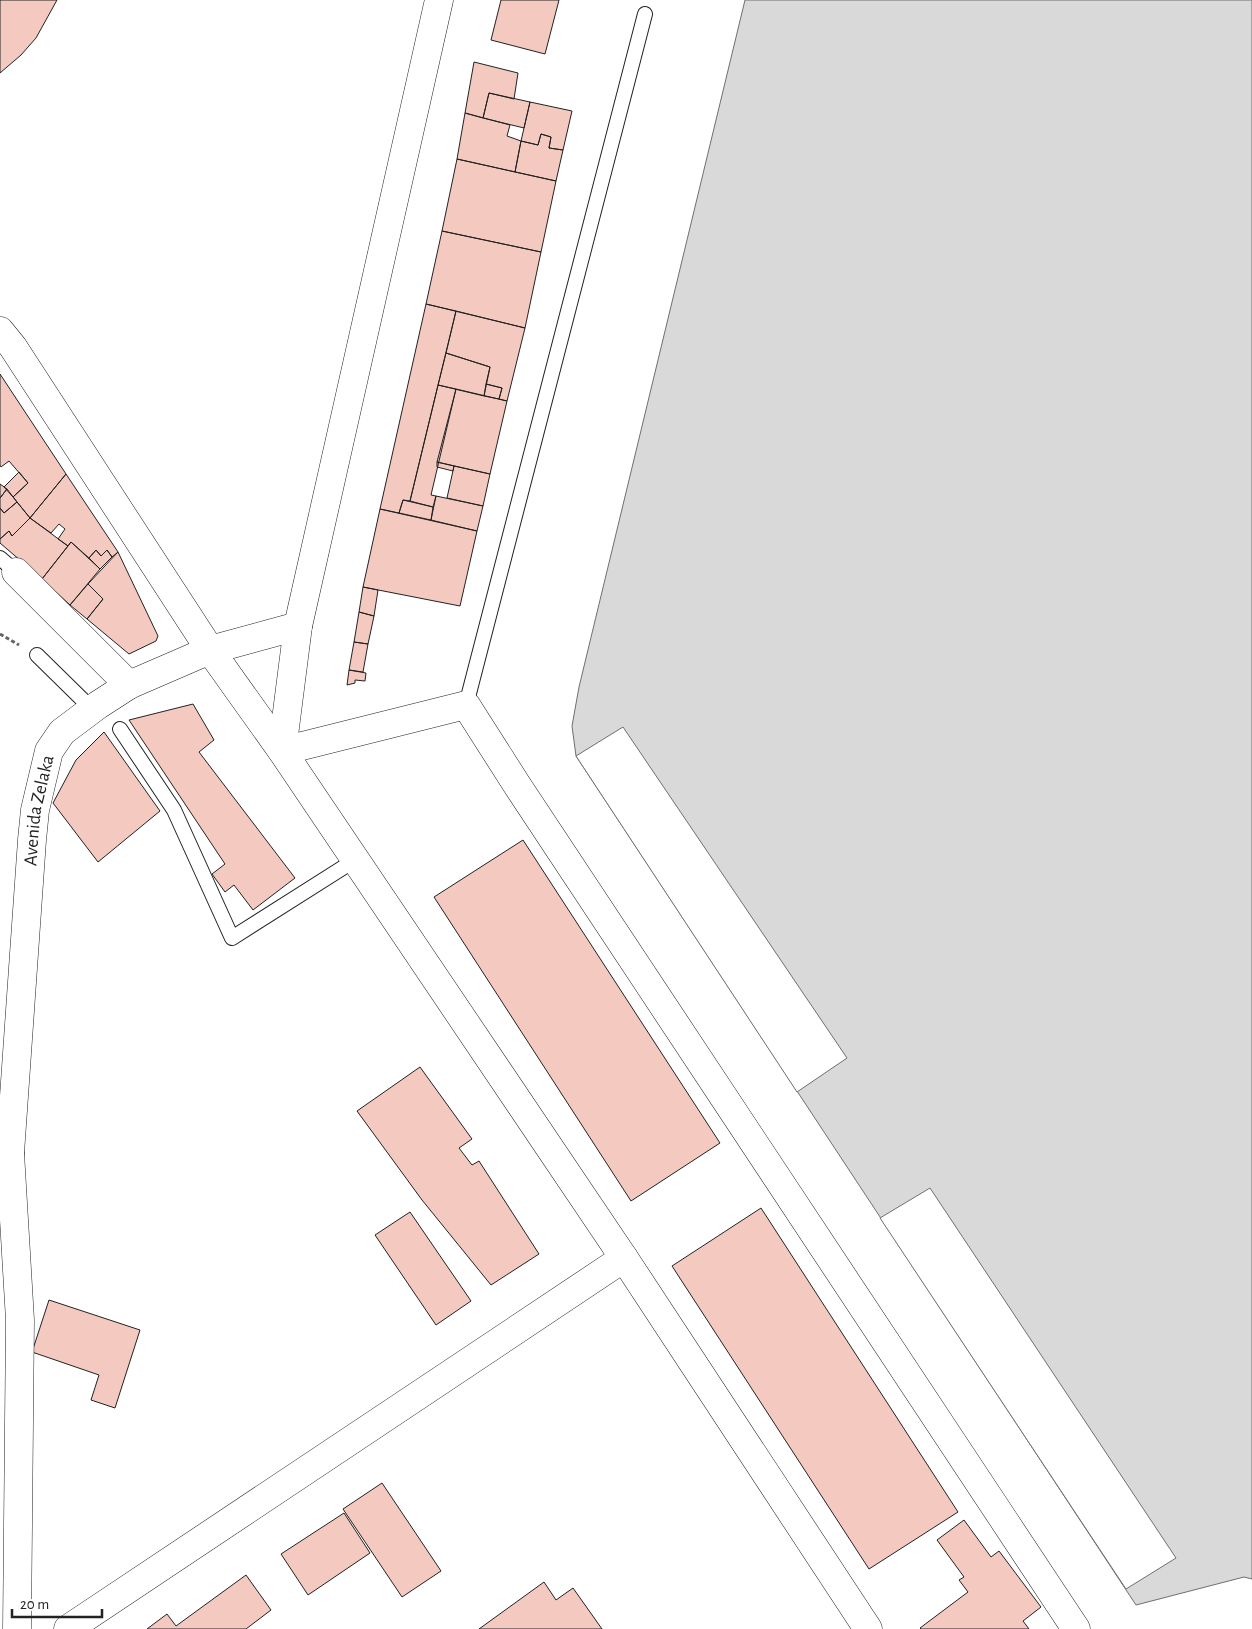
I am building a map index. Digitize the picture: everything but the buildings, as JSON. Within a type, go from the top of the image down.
[{"type":"street","points":[[282,751],[298,626],[438,0]]},
{"type":"street","points":[[0,331],[13,347],[210,650],[282,751],[624,1258],[868,1629]]},
{"type":"street","points":[[8,565],[129,685]]},
{"type":"street","name":"Avenida Zelaka","points":[[17,1629],[20,1320],[5,1156],[35,810],[49,751],[62,732],[129,685],[210,650],[298,626]]},
{"type":"street","points":[[282,751],[466,705],[522,793],[1076,1629]]},
{"type":"street","points":[[68,1629],[624,1258]]},
{"type":"lane","points":[[466,705],[645,14]]},
{"type":"lane","points":[[37,655],[92,710]]},
{"type":"lane","points":[[120,730],[174,810],[232,938],[354,860]]},
{"type":"shaded area","points":[[745,0],[1252,0],[1252,1579],[1244,1577],[1136,1605],[576,756],[572,726],[579,687]]},
{"type":"pier","points":[[623,727],[847,1058],[797,1092],[576,756]]},
{"type":"pier","points":[[930,1188],[1176,1558],[1126,1589],[880,1218]]}]
